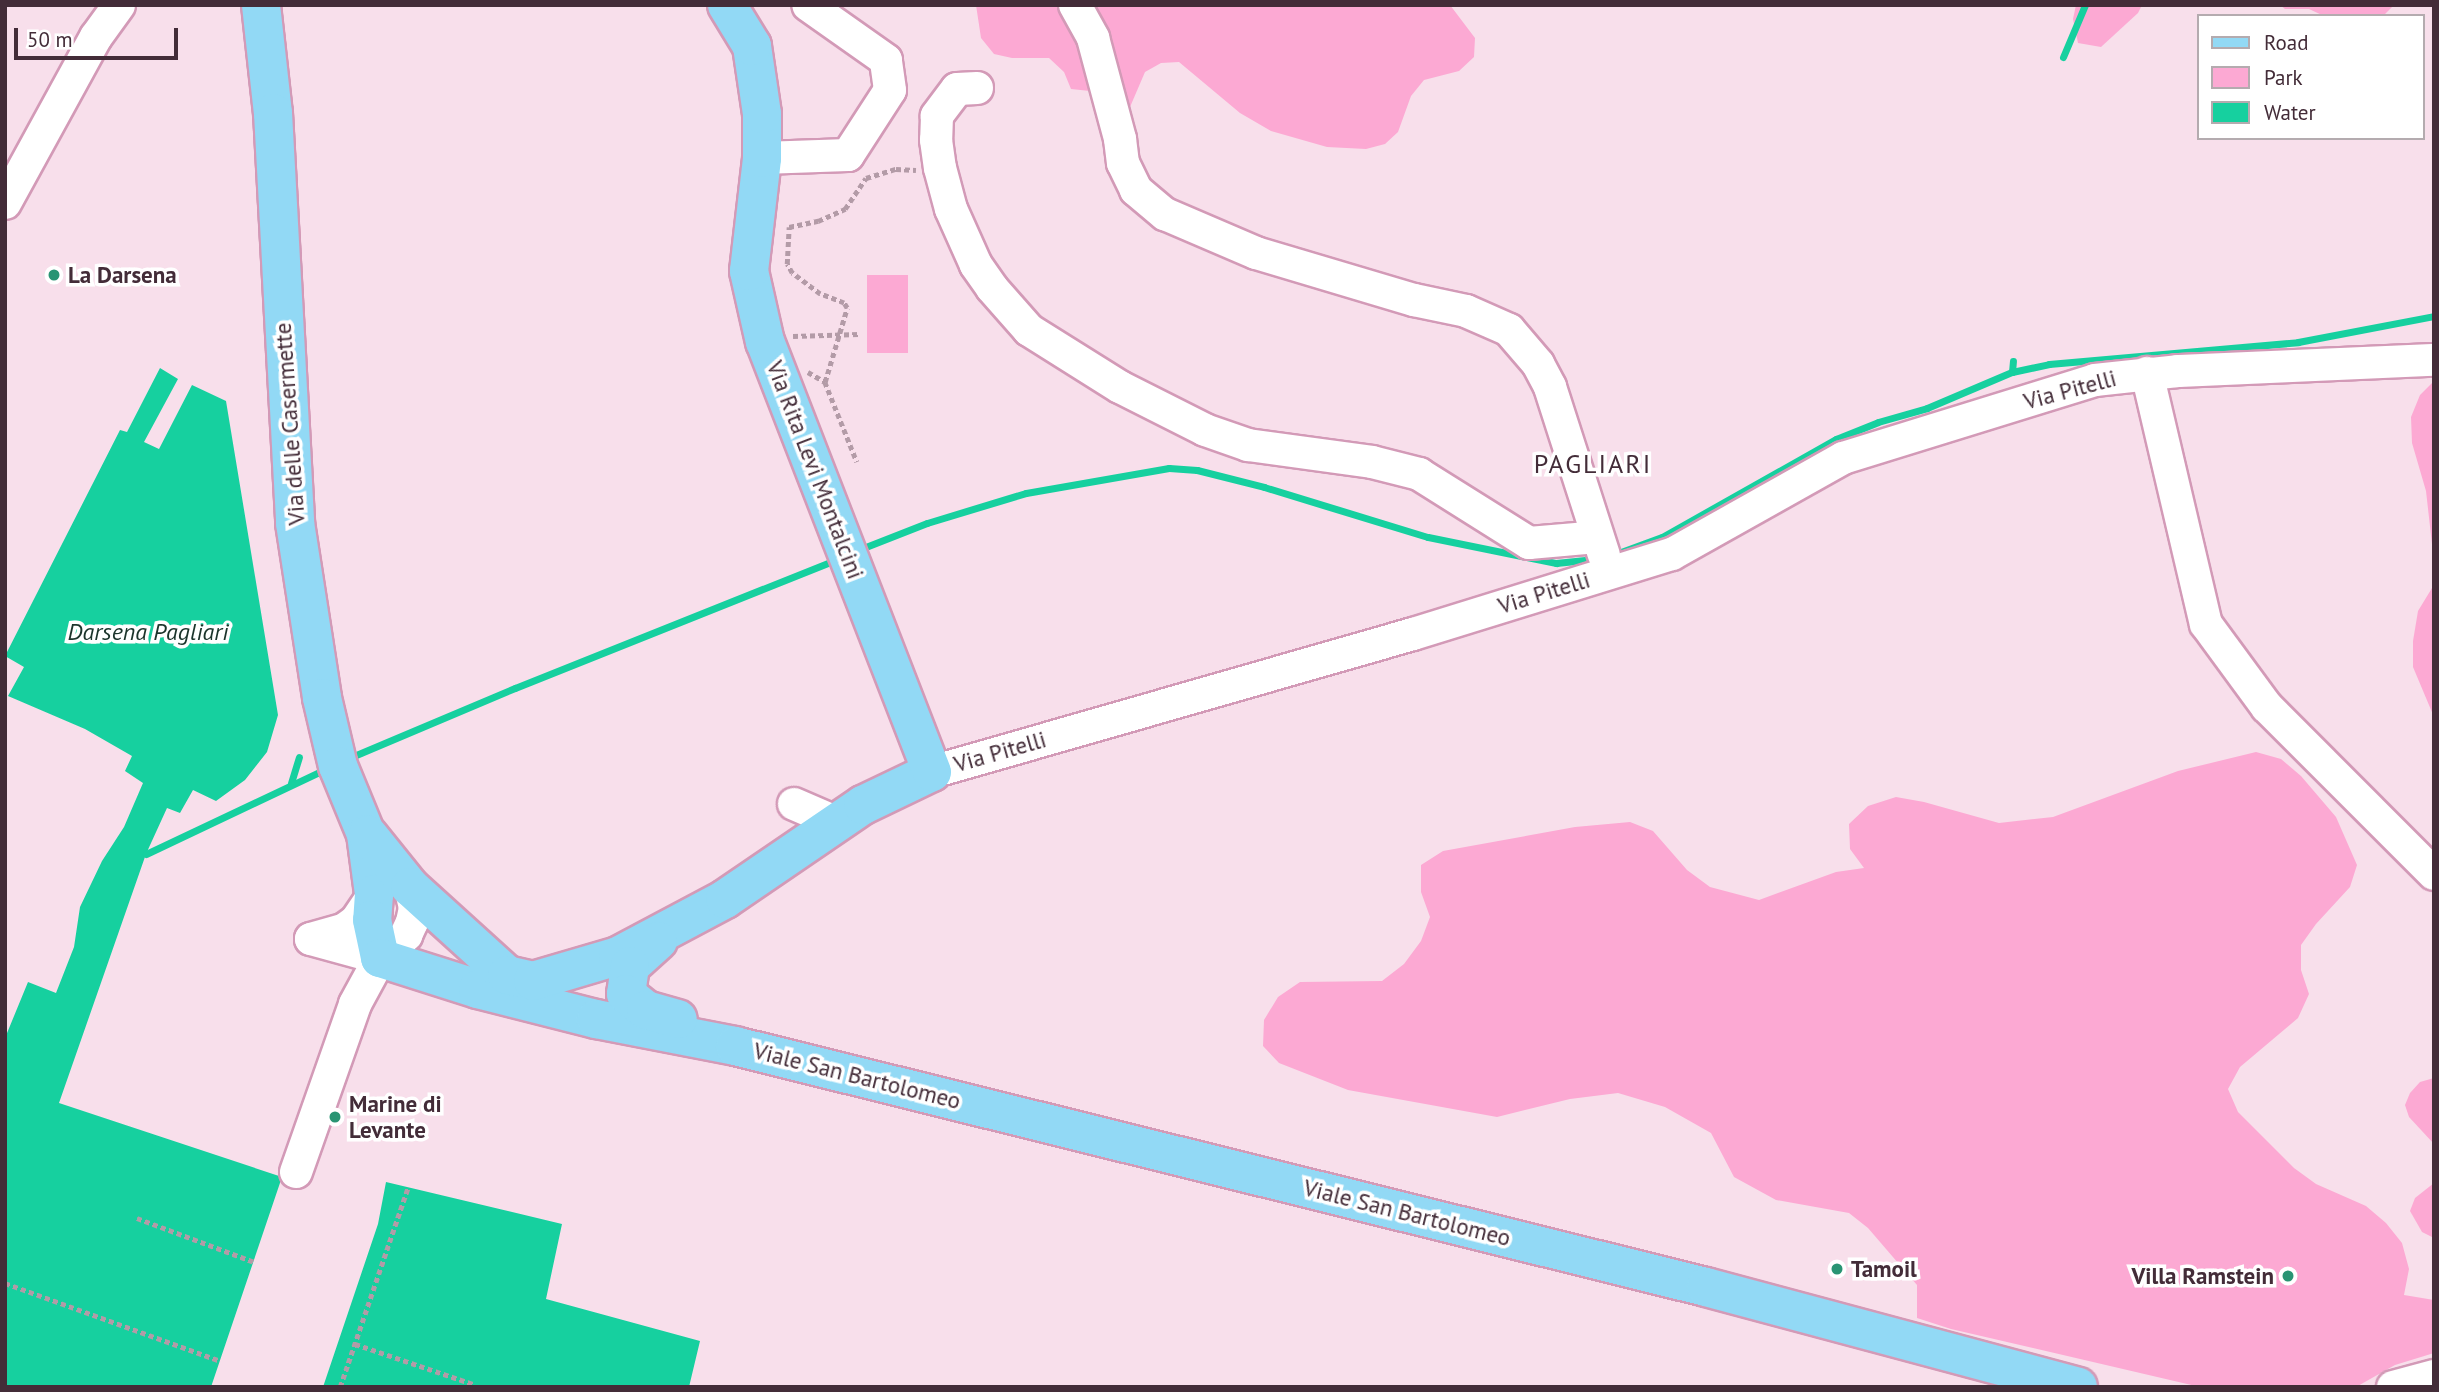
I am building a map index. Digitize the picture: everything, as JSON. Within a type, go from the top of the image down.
[{"type":"main road","name":"Via delle Casermette","points":[[261,5],[272,119],[295,523],[322,698],[336,757],[366,834],[392,890]]},
{"type":"main road","name":"Via Rita Levi Montalcini","points":[[727,5],[752,46],[762,114],[762,158],[749,271],[765,341],[933,772]]},
{"type":"main road","name":"Via Pitelli","points":[[392,890],[520,978],[618,956],[725,899],[863,805],[933,772]]},
{"type":"main road","points":[[380,958],[372,920],[392,890]]},
{"type":"main road","name":"Via Pitelli","points":[[646,1010],[625,994],[627,972],[679,923]]},
{"type":"main road","name":"Viale San Bartolomeo","points":[[380,958],[478,989],[596,1019],[735,1046],[1706,1287],[2078,1387]]},
{"type":"main road","name":"Viale San Bartolomeo","points":[[646,1010],[725,1031],[734,1036],[735,1046]]},
{"type":"street","points":[[5,203],[96,37],[119,5]]},
{"type":"street","points":[[762,158],[848,155],[890,90],[886,60],[808,5]]},
{"type":"street","points":[[977,88],[957,89],[937,116],[936,140],[940,168],[951,209],[976,265],[992,288],[1029,330],[1120,387],[1205,430],[1248,445],[1372,462],[1419,474],[1529,543],[1604,556],[1550,387],[1538,364],[1508,330],[1466,311],[1414,300],[1256,253],[1165,214],[1136,190],[1123,163],[1120,139],[1093,38],[1075,5]]},
{"type":"street","name":"Via Pitelli","points":[[933,772],[1413,634],[1604,556],[1672,554],[1843,458],[2095,380],[2147,373],[2434,360]]},
{"type":"street","points":[[2147,373],[2206,624],[2267,707],[2434,874]]},
{"type":"street","points":[[794,804],[838,822]]},
{"type":"street","name":"Viale San Bartolomeo","points":[[380,958],[311,939],[345,929],[392,890]]},
{"type":"street","points":[[296,1172],[355,1004],[380,958]]},
{"type":"street","points":[[2393,1387],[2434,1377]]},
{"type":"path","points":[[825,382],[847,308],[844,303],[820,294],[792,273],[787,264],[789,228],[818,221],[845,209],[866,178],[879,173],[895,169],[916,170],[928,176]]},
{"type":"path","points":[[791,336],[859,334]]},
{"type":"path","points":[[776,371],[803,369],[825,382],[857,462]]},
{"type":"path","points":[[340,1387],[408,1187]]},
{"type":"path","points":[[137,1218],[254,1262]]},
{"type":"path","points":[[5,1283],[220,1361]]},
{"type":"path","points":[[355,1344],[473,1384]]},
{"type":"green space","points":[[976,5],[1450,5],[1475,38],[1474,57],[1459,71],[1424,80],[1411,96],[1398,132],[1385,144],[1366,149],[1327,147],[1271,131],[1240,113],[1179,62],[1161,63],[1145,72],[1130,107],[1114,118],[1100,107],[1090,91],[1071,89],[1064,72],[1049,58],[1012,58],[994,54],[981,38]]},
{"type":"green space","points":[[2076,5],[2142,5],[2138,13],[2101,47],[2078,43],[2073,19]]},
{"type":"green space","points":[[2280,5],[2394,5],[2385,14],[2320,14],[2309,9],[2285,9]]},
{"type":"green space","points":[[867,275],[908,275],[908,353],[867,353]]},
{"type":"green space","points":[[2434,381],[2434,562],[2426,491],[2412,443],[2411,417],[2420,395]]},
{"type":"green space","points":[[2434,564],[2434,717],[2413,667],[2413,641],[2418,611],[2432,588]]},
{"type":"green space","points":[[2256,752],[2281,759],[2301,776],[2336,817],[2357,865],[2350,887],[2301,945],[2301,970],[2309,994],[2298,1018],[2240,1067],[2228,1089],[2238,1112],[2294,1168],[2316,1184],[2366,1206],[2386,1223],[2402,1243],[2409,1269],[2404,1295],[2434,1300],[2434,1353],[2395,1365],[2356,1387],[2200,1387],[1951,1329],[1917,1318],[1917,1285],[1868,1228],[1849,1213],[1776,1200],[1734,1177],[1711,1133],[1665,1107],[1618,1093],[1570,1099],[1497,1117],[1348,1090],[1279,1063],[1263,1046],[1264,1020],[1278,997],[1300,982],[1382,981],[1404,964],[1421,941],[1430,917],[1421,892],[1421,865],[1443,851],[1575,827],[1630,822],[1653,831],[1687,870],[1710,887],[1759,900],[1836,872],[1864,868],[1850,849],[1849,824],[1868,806],[1896,797],[1999,823],[2053,817],[2178,771]]},
{"type":"green space","points":[[2434,1078],[2434,1144],[2409,1117],[2405,1105],[2410,1093],[2420,1082]]},
{"type":"green space","points":[[2434,1183],[2434,1238],[2422,1232],[2410,1211],[2415,1198]]},
{"type":"water","name":"Darsena Pagliari","points":[[160,368],[178,379],[144,442],[159,449],[192,385],[226,401],[278,715],[267,752],[245,780],[216,801],[193,790],[180,813],[167,808],[146,854],[59,1103],[282,1177],[211,1387],[5,1387],[5,1038],[28,982],[56,993],[74,947],[80,907],[102,861],[124,827],[143,783],[125,771],[132,756],[85,729],[8,696],[24,667],[5,656],[120,430],[127,432]]},
{"type":"water","points":[[386,1182],[562,1224],[546,1299],[700,1341],[689,1387],[323,1387],[378,1224]]},
{"type":"waterway","points":[[2063,57],[2085,5]]},
{"type":"waterway","points":[[1610,556],[1662,537],[1836,439],[1878,422],[1927,408],[2012,372],[2049,364],[2298,342],[2434,316]]},
{"type":"waterway","points":[[2012,372],[2013,361]]},
{"type":"waterway","points":[[858,550],[927,523],[1026,493],[1169,468],[1197,470],[1264,487],[1428,537],[1556,563],[1595,559]]},
{"type":"waterway","points":[[349,758],[515,688],[837,559]]},
{"type":"waterway","points":[[291,783],[299,757]]},
{"type":"waterway","points":[[146,854],[326,769]]},
{"type":"place","name":"La Darsena","points":[[54,275]]},
{"type":"place","name":"Marine di Levante","points":[[335,1117]]},
{"type":"place","name":"Tamoil","points":[[1837,1269]]},
{"type":"place","name":"Villa Ramstein","points":[[2288,1276]]},
{"type":"district","name":"PAGLIARI","points":[[1593,464]]}]
